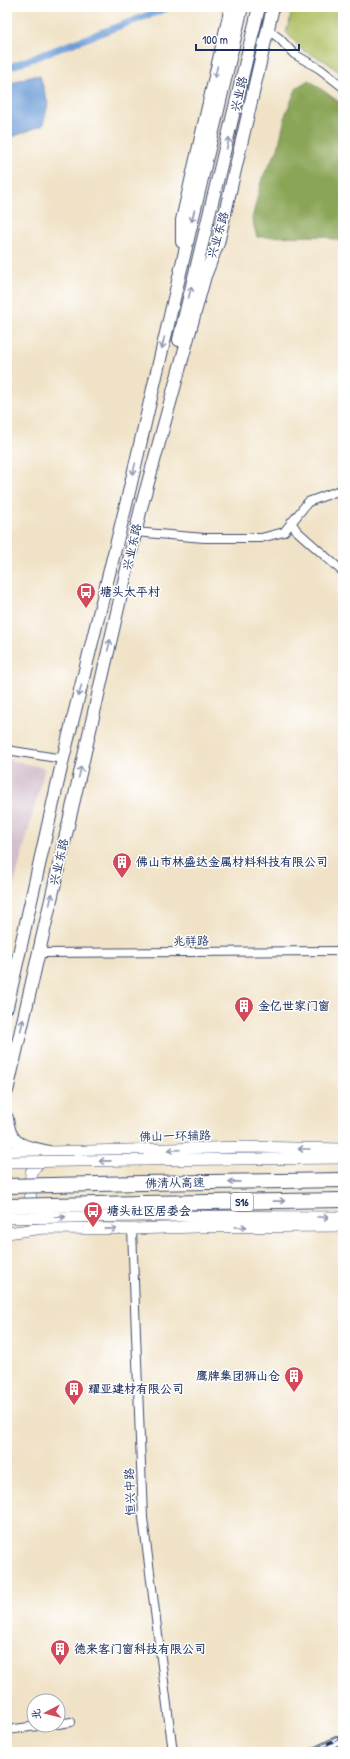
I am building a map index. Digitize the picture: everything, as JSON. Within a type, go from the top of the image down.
[{"type":"highway","name":"佛清从高速","points":[[7,1186],[343,1180]]},
{"type":"highway","name":"佛清从高速","points":[[7,1206],[143,1210],[343,1200]]},
{"type":"main road","points":[[181,264],[182,220],[231,7]]},
{"type":"main road","name":"兴业东路","points":[[7,1007],[63,759],[123,517],[242,7]]},
{"type":"main road","name":"兴业路","points":[[141,508],[194,277],[219,181],[259,7]]},
{"type":"main road","name":"兴业东路","points":[[7,1091],[135,532],[205,276],[218,243],[273,7]]},
{"type":"main road","points":[[7,1118],[9,1132],[13,1141],[24,1146],[49,1152]]},
{"type":"main road","name":"佛山一环辅路","points":[[7,1151],[49,1152],[246,1148],[343,1149]]},
{"type":"main road","points":[[44,1228],[32,1214],[30,1201],[30,1177],[33,1168],[49,1152]]},
{"type":"main road","name":"佛山一环辅路","points":[[7,1162],[343,1158]]},
{"type":"main road","points":[[7,1218],[143,1210],[343,1217]]},
{"type":"main road","points":[[7,1233],[44,1228],[132,1229],[343,1226]]},
{"type":"street","points":[[268,30],[280,38],[294,54],[320,69],[343,87]]},
{"type":"street","points":[[135,532],[204,538],[261,538],[284,532],[308,502],[343,489]]},
{"type":"street","points":[[291,522],[297,531],[343,572]]},
{"type":"street","points":[[7,750],[63,759]]},
{"type":"street","name":"兆祥路","points":[[38,953],[343,951]]},
{"type":"street","name":"恒兴中路","points":[[132,1229],[143,1518],[173,1752]]},
{"type":"street","points":[[66,1723],[71,1722]]},
{"type":"street","points":[[7,1730],[26,1728]]},
{"type":"street","points":[[314,1752],[343,1738]]},
{"type":"shaded area","points":[[7,759],[45,768],[7,911]]},
{"type":"green space","points":[[292,7],[343,7],[343,75],[325,61],[302,50],[286,32]]},
{"type":"green space","points":[[309,80],[343,105],[343,242],[322,236],[257,237],[252,219],[262,178],[278,149],[286,113],[297,87]]},
{"type":"water","points":[[30,76],[40,76],[48,104],[43,125],[7,139],[7,85]]},
{"type":"waterway","points":[[7,68],[170,7]]},
{"type":"railway","points":[[311,1752],[343,1736]]},
{"type":"place","name":"塘头太平村","points":[[86,609]]},
{"type":"place","name":"佛山市林盛达金属材料科技有限公司","points":[[122,879]]},
{"type":"place","name":"金亿世家门窗","points":[[244,1023]]},
{"type":"place","name":"塘头社区居委会","points":[[93,1228]]},
{"type":"place","name":"鹰牌集团狮山仓","points":[[294,1393]]},
{"type":"place","name":"耀亚建材有限公司","points":[[74,1406]]},
{"type":"place","name":"德来客门窗科技有限公司","points":[[60,1666]]}]
